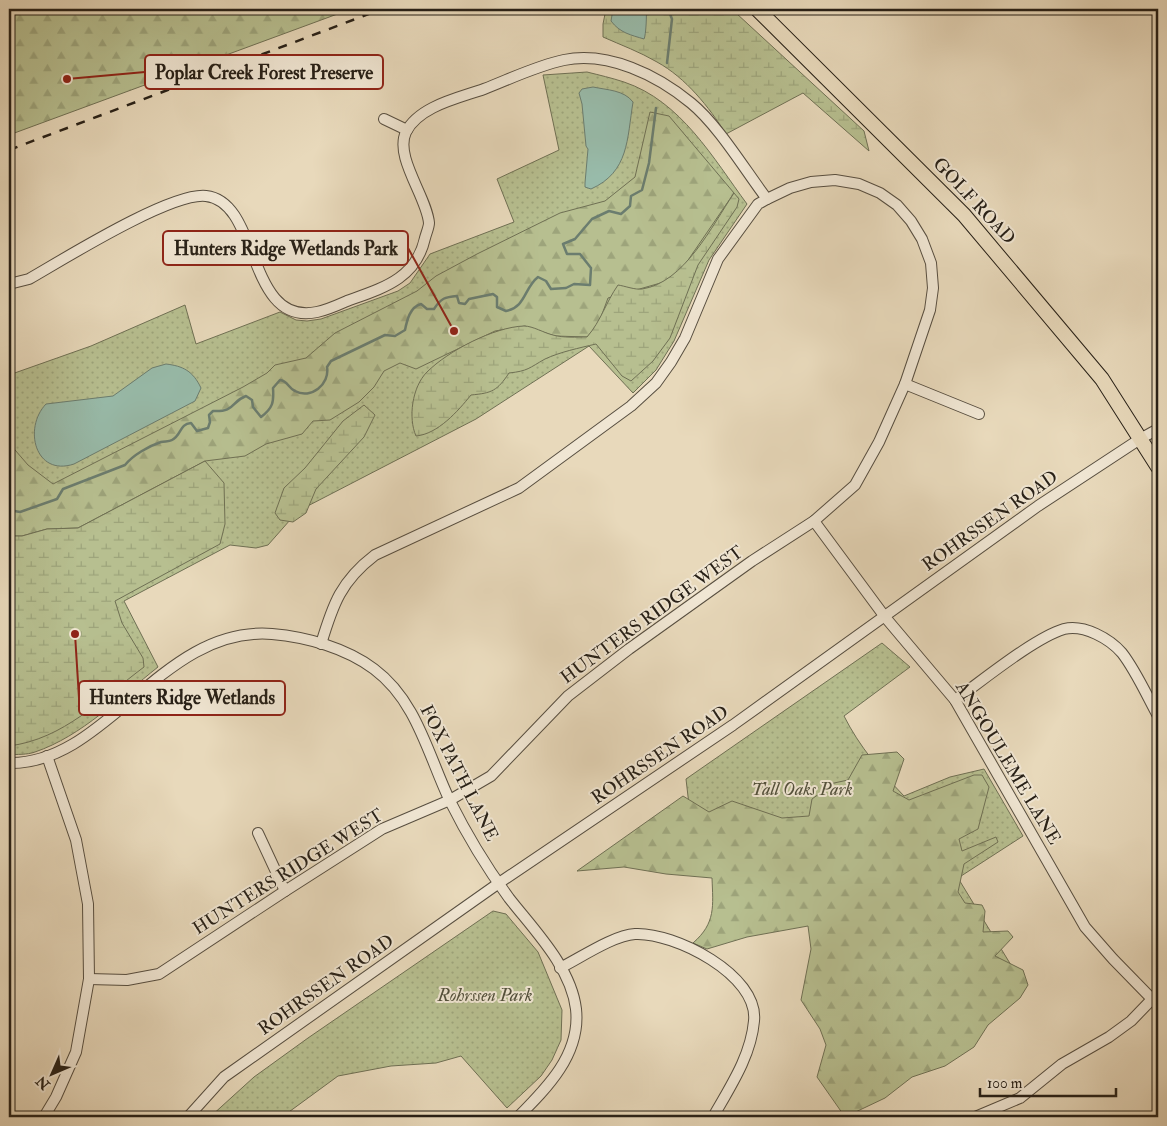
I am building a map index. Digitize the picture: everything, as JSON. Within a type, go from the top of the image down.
[{"type":"main road","name":"GOLF ROAD","points":[[757,9],[964,215],[1102,380],[1158,467]]},
{"type":"street","points":[[9,284],[29,278],[156,209],[181,200],[205,196],[218,200],[232,211],[265,282],[274,298],[284,307],[297,313],[317,312],[386,287],[400,278],[422,252],[429,223],[406,160],[403,141],[407,130],[428,110],[543,66],[564,60],[588,57],[613,61],[655,80],[691,103],[706,119],[767,199]]},
{"type":"street","points":[[384,119],[407,130]]},
{"type":"street","name":"HUNTERS RIDGE WEST","points":[[89,979],[127,980],[159,974],[382,829],[450,800],[491,776],[568,696],[629,648],[752,561],[814,521],[855,485],[879,442],[905,384],[930,310],[933,288],[931,262],[922,239],[911,221],[897,206],[880,193],[859,184],[835,180],[811,182],[790,188],[758,204],[718,259],[685,338],[656,382],[631,406],[519,488],[375,555],[360,566],[338,593],[321,644]]},
{"type":"street","points":[[905,384],[979,414]]},
{"type":"street","name":"ROHRSSEN ROAD","points":[[188,1117],[224,1077],[499,884],[733,725],[1038,506],[1158,429]]},
{"type":"street","name":"ANGOULEME LANE","points":[[814,521],[885,617],[955,700],[1085,927],[1113,959],[1155,996]]},
{"type":"street","points":[[955,700],[1025,651],[1065,629],[1085,630],[1105,638],[1122,654],[1158,716]]},
{"type":"street","name":"FOX PATH LANE","points":[[9,763],[47,756],[68,747],[88,734],[171,668],[197,651],[220,641],[240,636],[270,634],[321,644],[350,655],[374,669],[395,689],[417,722],[450,800],[499,884],[570,984],[576,1011],[574,1040],[562,1068],[539,1096],[518,1117]]},
{"type":"street","points":[[44,1117],[56,1097],[76,1052],[89,979],[88,904],[76,840],[47,756]]},
{"type":"street","points":[[258,833],[284,891]]},
{"type":"street","points":[[560,968],[617,939],[634,934],[655,935],[716,960],[746,994],[754,1010],[754,1020],[740,1070],[713,1117]]},
{"type":"street","points":[[975,1117],[1020,1098],[1062,1064],[1109,1037],[1130,1021],[1155,996]]},
{"type":"green space","points":[[9,9],[351,9],[9,135]]},
{"type":"green space","points":[[606,9],[717,9],[736,13],[864,131],[869,151],[803,93],[726,134],[696,94],[678,76],[651,58],[603,37]]},
{"type":"green space","points":[[587,72],[624,82],[644,91],[679,117],[708,150],[747,204],[709,260],[674,341],[656,370],[633,393],[589,346],[476,419],[298,511],[268,545],[256,548],[230,545],[124,601],[158,667],[100,715],[69,736],[35,752],[9,755],[9,375],[91,346],[185,305],[196,344],[280,312],[296,320],[321,319],[398,291],[410,283],[430,254],[514,222],[497,179],[559,150],[543,75]]},
{"type":"green space","points":[[650,112],[669,116],[734,193],[682,269],[664,282],[608,298],[598,325],[587,337],[555,336],[525,326],[495,331],[416,369],[400,363],[384,371],[374,387],[359,402],[330,420],[313,421],[302,434],[266,444],[245,456],[205,461],[78,528],[47,529],[22,536],[9,536],[9,443],[28,465],[53,484],[243,387],[267,373],[275,365],[306,358],[335,333],[417,291],[436,276],[477,254],[560,213],[605,201],[635,177]]},
{"type":"green space","points":[[734,193],[739,199],[737,207],[698,265],[670,338],[653,361],[631,381],[622,376],[596,344],[563,352],[525,370],[509,373],[501,384],[493,390],[471,395],[440,426],[432,431],[416,436],[412,421],[415,394],[422,378],[436,364],[459,348],[486,335],[512,327],[527,326],[557,336],[587,337],[596,325],[618,285],[642,289],[657,285],[684,265],[696,251]]},
{"type":"green space","points":[[364,405],[375,415],[364,437],[316,489],[306,513],[293,522],[280,520],[275,513],[284,488],[305,468],[343,421]]},
{"type":"green space","points":[[205,461],[224,483],[225,524],[220,544],[115,601],[122,623],[143,658],[144,667],[81,716],[65,726],[29,742],[9,746],[9,536],[22,536],[47,529],[78,528]]},
{"type":"green space","name":"Tall Oaks Park","points":[[882,643],[910,667],[844,716],[864,748],[904,796],[950,777],[984,769],[1023,836],[958,878],[1014,970],[1022,994],[917,1022],[847,927],[692,831],[686,779]]},
{"type":"green space","points":[[897,752],[904,759],[893,791],[909,800],[974,775],[982,775],[989,787],[978,829],[959,839],[962,851],[996,837],[998,842],[964,864],[958,892],[965,903],[982,905],[985,911],[983,932],[1008,931],[1013,937],[995,956],[1023,970],[1028,985],[1020,998],[988,1025],[974,1047],[945,1066],[912,1077],[885,1098],[845,1117],[817,1077],[826,1045],[820,1029],[801,1000],[811,949],[808,926],[747,937],[707,949],[693,943],[706,928],[709,921],[712,906],[712,878],[666,874],[624,867],[577,871],[683,796],[709,812],[732,801],[782,818],[809,816],[812,799],[834,783],[848,780],[862,755]]},
{"type":"green space","name":"Rohrssen Park","points":[[493,911],[506,914],[538,952],[562,1010],[561,1040],[552,1060],[541,1076],[507,1108],[461,1056],[436,1063],[391,1066],[338,1076],[282,1117],[210,1117],[254,1077]]},
{"type":"shaded area","points":[[613,9],[646,9],[644,39],[626,33],[614,25],[611,21]]},
{"type":"shaded area","points":[[593,87],[620,93],[633,102],[627,141],[619,164],[603,182],[591,189],[585,187],[588,149],[579,93],[582,89]]},
{"type":"shaded area","points":[[166,364],[187,370],[195,377],[201,388],[195,401],[74,464],[61,466],[50,463],[42,457],[34,437],[35,425],[39,414],[46,404],[113,396],[152,368]]},
{"type":"waterway","points":[[667,63],[672,19],[668,9]]},
{"type":"waterway","points":[[9,510],[20,512],[57,499],[63,489],[125,465],[146,448],[172,440],[184,425],[191,423],[197,431],[208,428],[210,422],[209,415],[213,411],[226,410],[246,396],[252,400],[253,407],[261,417],[270,408],[273,401],[273,388],[280,380],[293,390],[301,393],[313,392],[326,379],[327,367],[331,361],[385,335],[395,336],[405,330],[412,311],[421,304],[427,309],[434,309],[441,300],[446,298],[457,296],[459,303],[465,304],[469,299],[493,294],[497,297],[497,307],[506,311],[517,306],[533,281],[538,277],[546,281],[551,289],[566,288],[574,284],[590,285],[591,268],[580,254],[567,254],[563,244],[575,239],[592,219],[609,211],[621,214],[630,206],[631,196],[642,190],[649,163],[656,108]]},
{"type":"railway","points":[[9,150],[382,9]]},
{"type":"place","name":"Poplar Creek Forest Preserve","points":[[67,79]]},
{"type":"place","name":"Hunters Ridge Wetlands Park","points":[[454,331]]},
{"type":"place","name":"Hunters Ridge Wetlands","points":[[75,634]]}]
